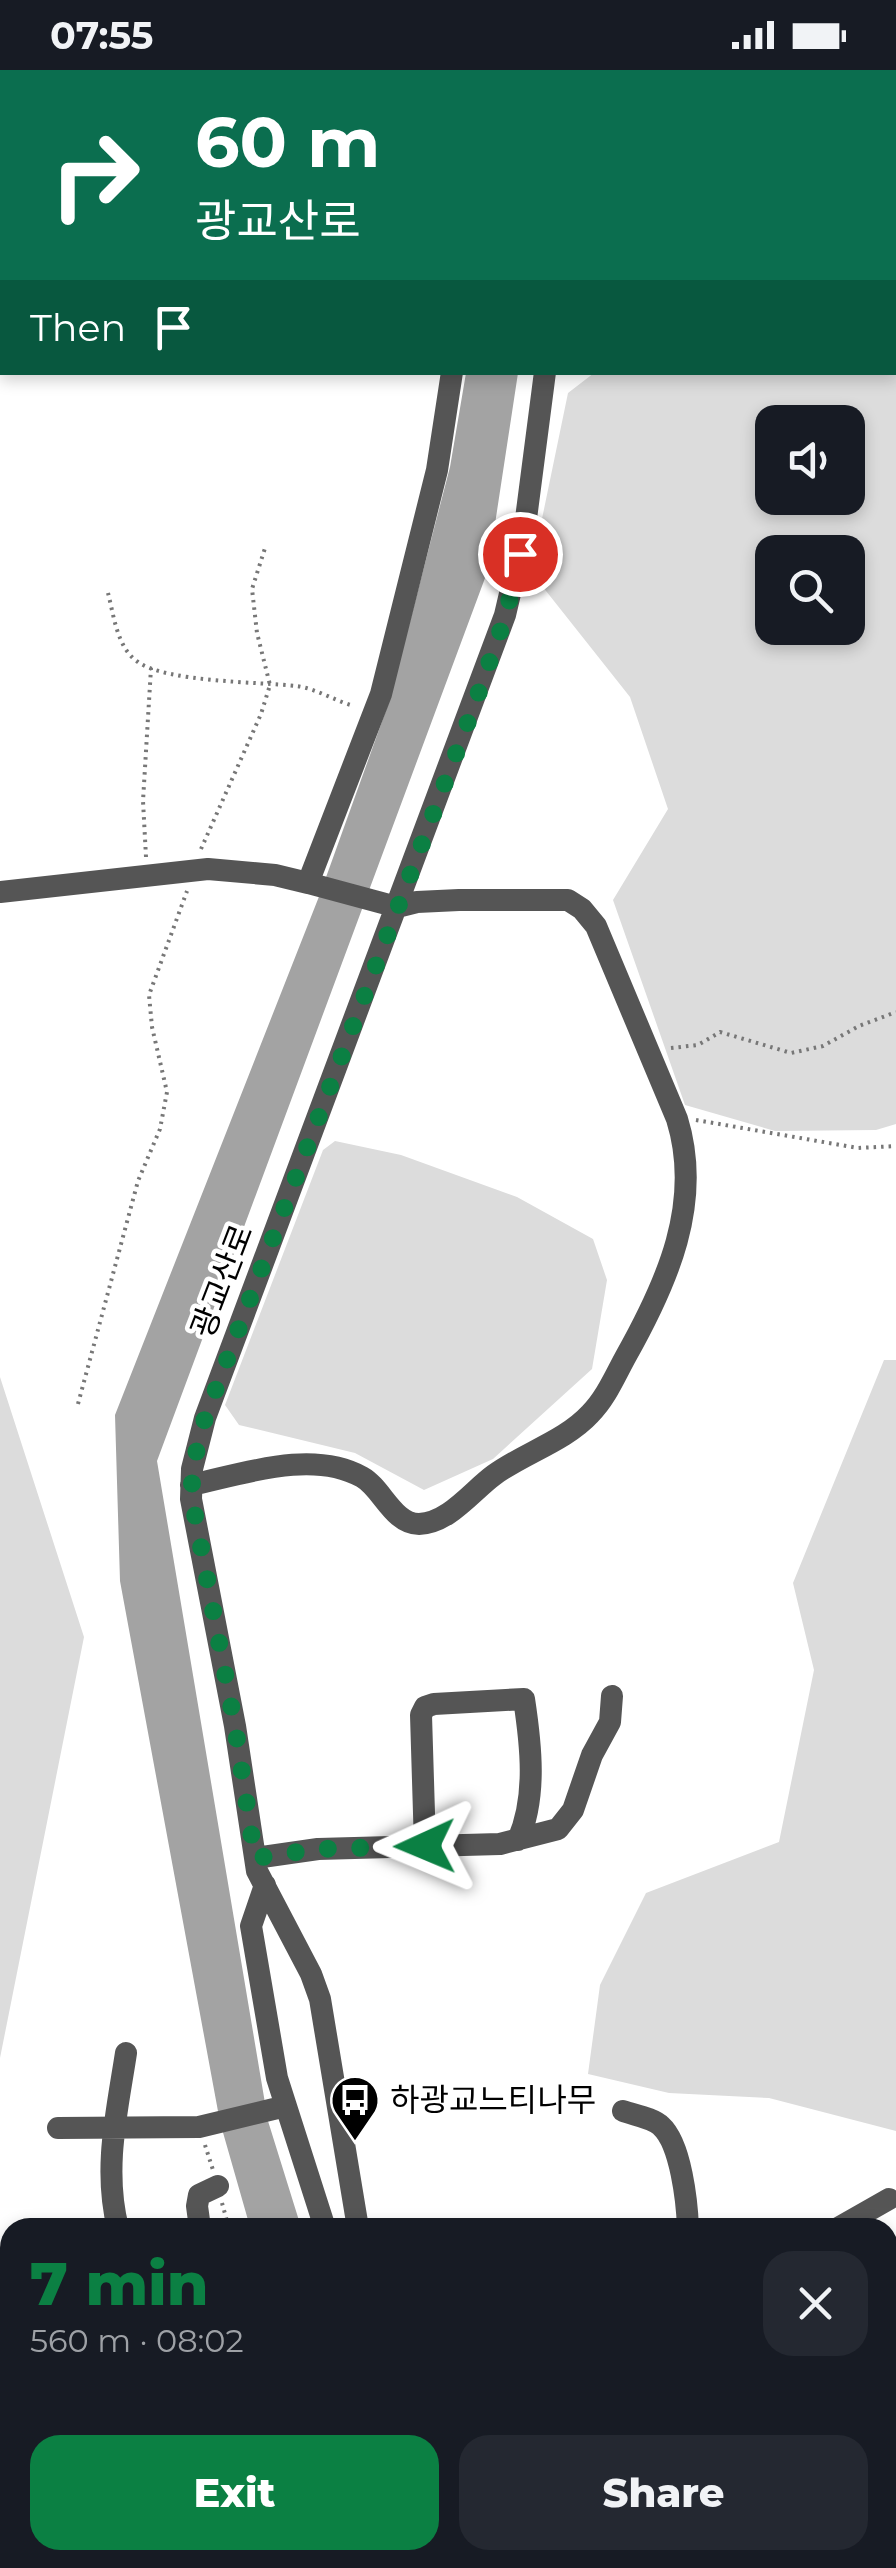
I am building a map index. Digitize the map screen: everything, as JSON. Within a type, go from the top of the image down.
[{"type":"street","points":[[312,884],[375,712],[437,470],[452,375]]},
{"type":"street","name":"광교산로","points":[[356,2218],[320,1999],[255,1858],[191,1485],[205,1418],[388,904],[506,615],[524,534],[545,375]]},
{"type":"street","points":[[0,892],[208,869],[312,884],[388,904],[568,900],[596,926],[677,1118],[686,1168],[684,1218],[676,1249],[642,1329],[602,1401],[587,1418],[495,1474],[452,1511],[420,1524],[402,1519],[366,1478],[312,1464],[191,1485]]},
{"type":"street","points":[[255,1858],[318,1849],[500,1844],[558,1829],[573,1810],[592,1755],[610,1722],[612,1696]]},
{"type":"street","points":[[425,1846],[421,1715],[425,1707],[524,1699],[531,1747],[528,1794],[518,1840]]},
{"type":"street","points":[[265,1885],[251,1926],[277,2078],[278,2107],[321,2218]]},
{"type":"street","points":[[115,2218],[109,2154],[126,2053]]},
{"type":"street","points":[[58,2128],[199,2127],[278,2107]]},
{"type":"street","points":[[624,2111],[660,2124],[671,2140],[687,2196],[688,2218]]},
{"type":"street","points":[[199,2218],[199,2194],[218,2186]]},
{"type":"street","points":[[856,2218],[889,2200]]},
{"type":"path","points":[[78,1404],[138,1182],[160,1129],[167,1092],[152,1027],[149,994],[192,871],[270,686],[257,633],[252,589],[266,545]]},
{"type":"path","points":[[108,593],[127,652],[140,665],[171,674],[301,686],[375,712]]},
{"type":"path","points":[[147,877],[143,801],[151,668]]},
{"type":"path","points":[[649,1052],[698,1044],[720,1032],[791,1053],[823,1046],[896,1012]]},
{"type":"path","points":[[677,1118],[714,1121],[858,1148],[896,1146]]},
{"type":"shaded area","points":[[466,375],[518,375],[488,570],[157,1461],[268,2121],[298,2218],[247,2218],[220,2122],[120,1581],[115,1415],[320,894],[389,702],[450,467]]},
{"type":"shaded area","points":[[591,375],[896,375],[896,1124],[876,1130],[775,1131],[685,1105],[613,900],[668,809],[630,697],[531,572],[568,393]]},
{"type":"shaded area","points":[[335,1141],[401,1155],[517,1197],[593,1239],[607,1280],[592,1369],[493,1459],[424,1490],[355,1453],[239,1425],[225,1405],[323,1150]]},
{"type":"shaded area","points":[[884,1360],[896,1360],[896,2131],[769,2098],[669,2093],[588,2074],[600,1985],[646,1893],[779,1842],[814,1670],[793,1583]]},
{"type":"shaded area","points":[[0,1377],[84,1637],[0,2058]]},
{"type":"place","name":"하광교느티나무","points":[[355,2142]]},
{"type":"route","points":[[425,1846],[318,1849],[255,1858],[235,1726],[192,1499],[192,1469],[205,1418],[474,706],[506,615],[520,554]]}]
